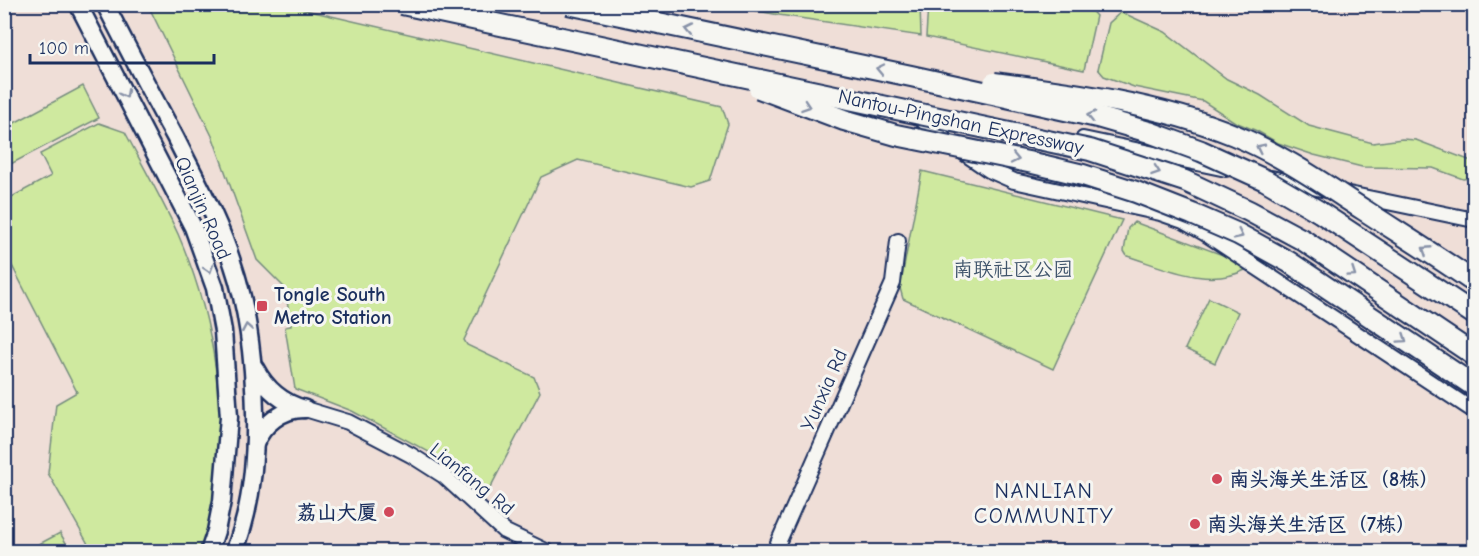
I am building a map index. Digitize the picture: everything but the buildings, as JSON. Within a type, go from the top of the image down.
[{"type":"highway","name":"Nantou-Pingshan Expressway","points":[[402,4],[1090,150],[1185,181],[1303,240],[1474,355]]},
{"type":"highway","name":"Nantou-Pingshan Expressway","points":[[568,4],[911,76],[1097,117],[1149,132],[1201,151],[1265,180],[1318,211],[1474,314]]},
{"type":"highway","points":[[712,69],[792,102],[844,120],[896,135],[1083,175],[1136,192],[1192,214],[1239,234],[1289,262],[1474,386]]},
{"type":"highway","points":[[911,76],[966,79],[1102,100],[1151,110],[1234,135],[1278,157],[1332,189],[1474,282]]},
{"type":"main road","name":"Qianjin Road","points":[[78,4],[193,227],[215,288],[223,330],[229,417],[222,505],[209,552]]},
{"type":"main road","name":"Qianjin Road","points":[[105,4],[198,181],[234,267],[252,364],[255,445],[246,510],[234,552]]},
{"type":"main road","points":[[252,364],[267,387],[277,396],[305,409]]},
{"type":"main road","points":[[255,445],[266,426],[275,418],[297,409],[305,409]]},
{"type":"main road","points":[[226,467],[230,477],[237,481],[249,478],[253,470]]},
{"type":"main road","points":[[222,505],[230,497],[238,497],[244,502],[246,510]]},
{"type":"street","points":[[425,4],[1474,220]]},
{"type":"street","points":[[900,101],[948,142],[989,170],[1014,180],[1160,213],[1183,221],[1244,258],[1474,411]]},
{"type":"street","name":"Yunxia Rd","points":[[774,552],[893,283],[898,241]]},
{"type":"street","name":"Lianfang Rd","points":[[305,409],[348,422],[411,455],[444,476],[504,531],[548,552]]},
{"type":"green space","points":[[148,5],[284,5],[722,107],[728,124],[710,181],[691,187],[578,160],[541,177],[464,340],[467,345],[534,377],[540,392],[489,490],[478,493],[460,482],[431,453],[352,411],[295,389],[285,327],[291,326],[285,288],[257,260],[213,138]]},
{"type":"green space","points":[[725,5],[920,5],[921,36],[779,15]]},
{"type":"green space","points":[[928,5],[1086,5],[1096,16],[1084,70],[926,37]]},
{"type":"green space","points":[[1121,12],[1165,32],[1227,79],[1260,95],[1309,126],[1373,143],[1402,139],[1416,140],[1474,162],[1474,173],[1470,178],[1463,179],[1433,168],[1362,167],[1314,155],[1278,143],[1235,122],[1203,101],[1134,87],[1104,76],[1098,69],[1109,23]]},
{"type":"green space","points":[[83,86],[99,118],[5,167],[5,128]]},
{"type":"green space","points":[[99,123],[125,132],[159,195],[191,266],[210,333],[216,368],[220,437],[214,507],[202,551],[92,551],[48,473],[56,404],[77,392],[5,252],[4,194],[8,199],[51,176],[40,154]]},
{"type":"green space","name":"南联社区公园","points":[[922,171],[1122,220],[1053,369],[903,299],[900,288]]},
{"type":"green space","points":[[1134,222],[1239,261],[1245,270],[1231,275],[1201,277],[1127,256],[1124,251],[1128,228]]},
{"type":"green space","points":[[1209,298],[1238,312],[1215,363],[1185,349]]},
{"type":"green space","points":[[60,533],[71,551],[26,551]]},
{"type":"place","name":"Tongle South Metro Station","points":[[262,306]]},
{"type":"place","name":"南头海关生活区（8栋）","points":[[1217,479]]},
{"type":"place","name":"荔山大厦","points":[[389,512]]},
{"type":"place","name":"南头海关生活区（7栋）","points":[[1195,524]]},
{"type":"district","name":"NANLIAN COMMUNITY","points":[[1044,504]]}]
